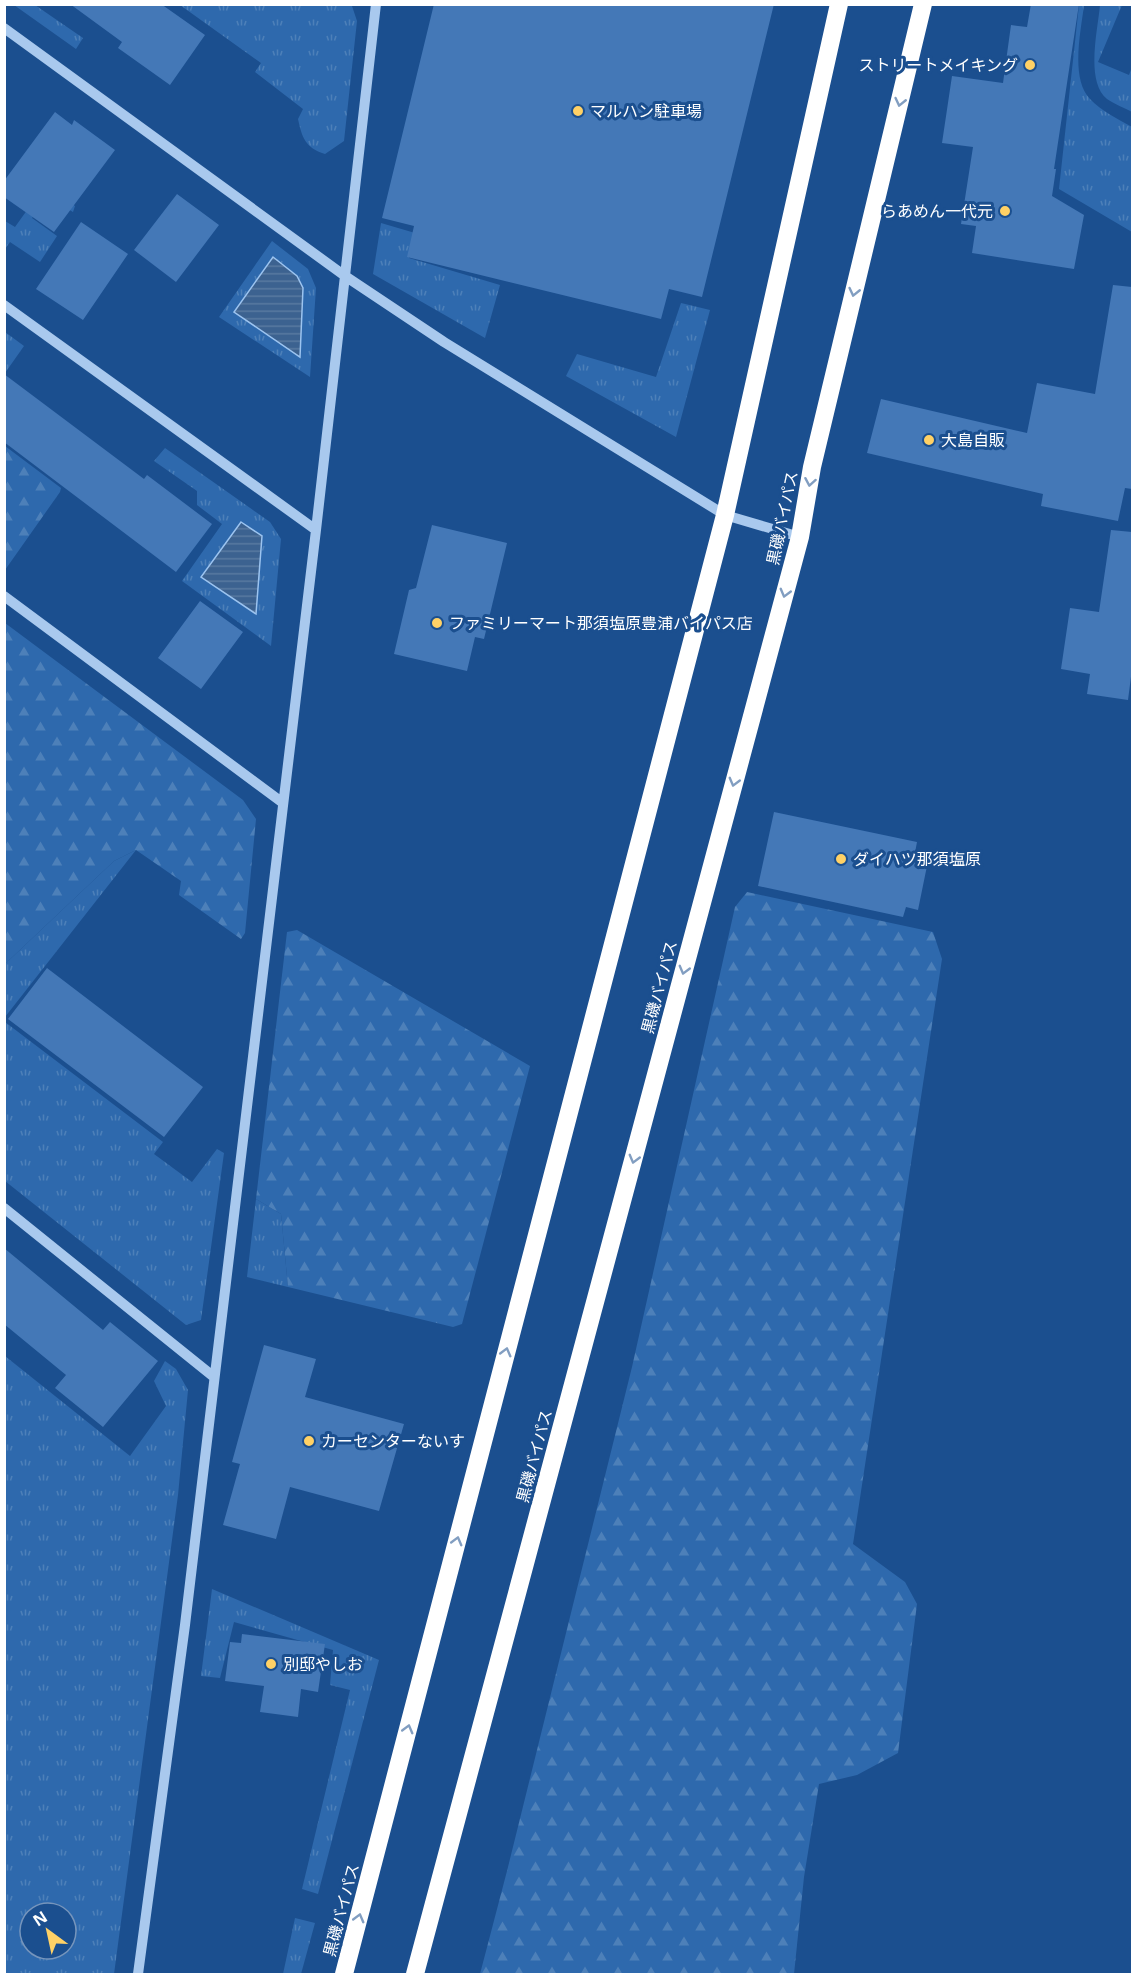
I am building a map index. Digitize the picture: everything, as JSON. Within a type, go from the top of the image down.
[{"type":"highway","name":"黒磯バイパス","points":[[344,1974],[725,515],[839,4]]},
{"type":"highway","name":"黒磯バイパス","points":[[415,1974],[800,537],[812,467],[923,4]]},
{"type":"street","points":[[138,1974],[186,1613],[316,530],[376,4]]},
{"type":"street","points":[[4,28],[345,276],[444,342],[725,515],[800,537]]},
{"type":"street","points":[[4,305],[316,530]]},
{"type":"street","points":[[4,596],[283,802]]},
{"type":"street","points":[[4,1208],[214,1377]]},
{"type":"green space","points":[[349,4],[352,6],[357,21],[344,141],[325,154],[313,149],[303,136],[298,119],[303,109],[255,72],[261,63],[180,5]]},
{"type":"green space","points":[[14,5],[35,5],[83,38],[76,49]]},
{"type":"green space","points":[[1079,5],[1084,5],[1078,54],[1080,79],[1084,90],[1099,107],[1132,127],[1132,232],[1059,189]]},
{"type":"green space","points":[[1100,5],[1122,5],[1098,62],[1129,75],[1132,67],[1132,112],[1107,99],[1100,91],[1096,80],[1094,54]]},
{"type":"green space","points":[[22,169],[75,206],[73,212],[48,197],[32,218],[57,236],[40,262],[10,242],[5,249],[5,221],[15,227],[35,199]]},
{"type":"green space","points":[[381,223],[415,233],[409,258],[500,285],[485,338],[373,274]]},
{"type":"green space","points":[[272,241],[308,269],[316,288],[310,377],[219,317]]},
{"type":"green space","points":[[681,303],[710,310],[676,437],[566,376],[577,354],[656,377]]},
{"type":"green space","points":[[5,332],[24,346],[5,373]]},
{"type":"green space","points":[[5,446],[61,488],[5,570]]},
{"type":"green space","points":[[165,448],[270,522],[281,539],[271,646],[182,581],[222,524],[197,505],[197,491],[154,461]]},
{"type":"green space","points":[[5,623],[243,800],[256,819],[245,933],[241,939],[179,895],[181,881],[136,850],[114,861],[5,964]]},
{"type":"green space","points":[[136,850],[5,1017],[5,964],[114,861]]},
{"type":"green space","points":[[747,892],[933,932],[942,959],[853,1544],[905,1582],[917,1604],[898,1753],[857,1775],[819,1784],[804,1877],[794,1974],[480,1974],[632,1367],[735,907]]},
{"type":"green space","points":[[297,930],[530,1066],[462,1324],[453,1327],[288,1287],[281,1214],[256,1199],[287,932]]},
{"type":"green space","points":[[5,1022],[163,1142],[154,1154],[192,1182],[217,1149],[224,1153],[201,1320],[186,1325],[5,1181]]},
{"type":"green space","points":[[256,1199],[281,1214],[288,1287],[247,1277]]},
{"type":"green space","points":[[5,1356],[130,1456],[166,1406],[154,1381],[165,1361],[176,1369],[188,1390],[178,1495],[114,1974],[5,1974]]},
{"type":"green space","points":[[212,1589],[379,1660],[318,1894],[302,1889],[350,1690],[330,1685],[333,1650],[234,1622],[220,1678],[201,1676]]},
{"type":"green space","points":[[295,1918],[315,1923],[301,1974],[283,1974]]},
{"type":"shaded area","points":[[273,257],[297,276],[303,288],[300,357],[234,312]]},
{"type":"shaded area","points":[[241,522],[262,536],[256,614],[201,577]]},
{"type":"building","points":[[70,4],[161,4],[205,35],[170,85],[118,48],[122,42]]},
{"type":"building","name":"マルハン駐車場","points":[[434,4],[774,4],[702,297],[669,289],[661,319],[407,257],[414,226],[382,218]]},
{"type":"building","points":[[1031,4],[1079,4],[1052,196],[1084,215],[1074,269],[972,253],[976,226],[961,224],[973,147],[942,143],[952,76],[1003,83],[1011,25],[1027,27]]},
{"type":"building","points":[[55,112],[72,125],[74,120],[115,150],[54,232],[4,197],[4,181]]},
{"type":"building","points":[[177,194],[219,225],[176,282],[134,250]]},
{"type":"building","points":[[81,222],[128,254],[83,320],[36,289]]},
{"type":"building","points":[[1113,285],[1132,287],[1132,489],[1125,488],[1118,521],[1041,506],[1043,494],[867,453],[881,399],[1027,433],[1037,383],[1095,394]]},
{"type":"building","points":[[4,374],[144,479],[147,475],[212,524],[176,572],[4,442]]},
{"type":"building","points":[[432,525],[507,543],[484,639],[475,637],[467,671],[394,654],[409,590],[416,588]]},
{"type":"building","points":[[1111,530],[1132,532],[1132,669],[1128,700],[1087,694],[1090,674],[1061,669],[1070,608],[1099,612]]},
{"type":"building","points":[[200,601],[243,632],[201,689],[158,658]]},
{"type":"building","points":[[774,812],[917,842],[914,858],[928,861],[918,910],[906,907],[903,917],[758,886]]},
{"type":"building","points":[[47,968],[203,1087],[164,1137],[8,1019]]},
{"type":"building","points":[[4,1248],[103,1330],[110,1322],[158,1361],[103,1427],[55,1388],[66,1375],[4,1324]]},
{"type":"building","points":[[264,1345],[316,1359],[305,1397],[404,1424],[379,1511],[290,1487],[276,1539],[223,1525],[240,1464],[232,1462]]},
{"type":"building","points":[[242,1634],[325,1644],[318,1692],[301,1689],[298,1717],[260,1712],[264,1686],[225,1681],[230,1642],[241,1643]]},
{"type":"place","name":"ストリートメイキング","points":[[1030,65]]},
{"type":"place","name":"マルハン駐車場","points":[[578,111]]},
{"type":"place","name":"らあめん一代元","points":[[1005,211]]},
{"type":"place","name":"大島自販","points":[[929,440]]},
{"type":"place","name":"ファミリーマート那須塩原豊浦バイパス店","points":[[437,623]]},
{"type":"place","name":"ダイハツ那須塩原","points":[[841,859]]},
{"type":"place","name":"カーセンターないす","points":[[309,1441]]},
{"type":"place","name":"別邸やしお","points":[[271,1664]]}]
